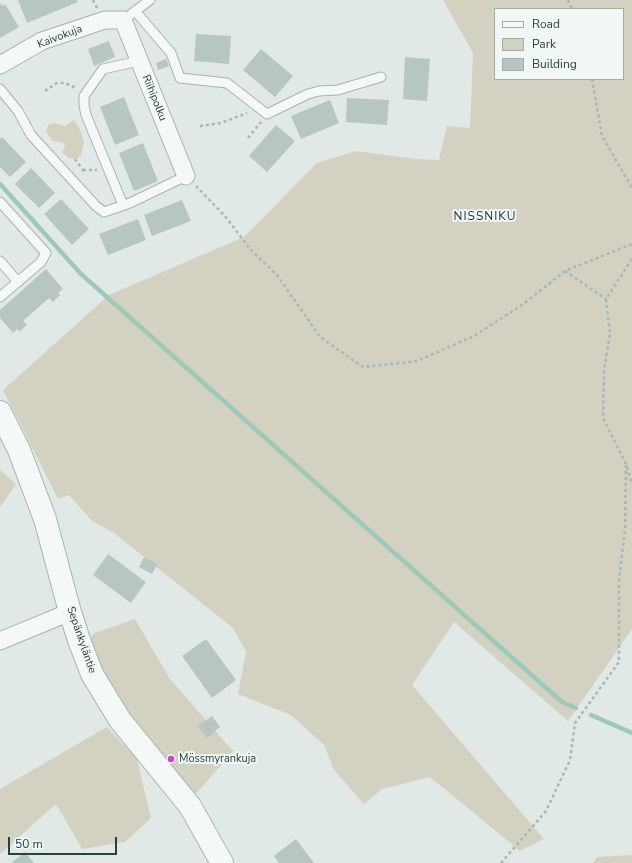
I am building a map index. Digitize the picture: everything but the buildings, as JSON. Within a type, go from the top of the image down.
[{"type":"street","name":"Riihipolku","points":[[129,15],[139,61],[186,176]]},
{"type":"street","name":"Kaivokuja","points":[[0,65],[42,41],[105,20],[129,15]]},
{"type":"street","name":"Sepänkyläntie","points":[[0,412],[19,450],[45,519],[70,612],[92,674],[120,720],[190,806],[222,863]]},
{"type":"street","points":[[0,641],[70,612]]},
{"type":"lane","points":[[150,0],[129,15],[171,53],[180,78],[227,83],[267,114],[308,94],[319,91],[338,90],[381,77]]},
{"type":"lane","points":[[123,205],[86,115],[84,96],[103,69],[139,61]]},
{"type":"lane","points":[[0,89],[18,111],[31,135],[96,206],[104,212],[123,205],[186,176]]},
{"type":"lane","points":[[0,202],[46,253],[41,262],[0,298]]},
{"type":"lane","points":[[0,261],[18,282]]},
{"type":"path","points":[[592,80],[602,136],[632,188]]},
{"type":"path","points":[[45,91],[57,83],[65,83],[76,87],[84,96]]},
{"type":"path","points":[[200,126],[221,123],[244,114]]},
{"type":"path","points":[[248,138],[267,114]]},
{"type":"path","points":[[75,160],[83,170]]},
{"type":"path","points":[[186,176],[225,216],[250,249],[277,275],[320,337],[363,367],[417,361],[474,336],[522,305],[565,271],[632,244]]},
{"type":"path","points":[[632,259],[606,299],[610,334],[604,370],[603,418],[626,464],[632,485]]},
{"type":"path","points":[[565,271],[606,299]]},
{"type":"path","points":[[501,863],[546,811],[570,760],[575,723],[619,662],[619,579],[625,529],[626,464]]},
{"type":"green space","points":[[443,0],[632,0],[632,629],[568,721],[454,622],[412,685],[544,839],[520,851],[430,777],[382,789],[364,804],[334,770],[324,745],[291,715],[238,694],[246,652],[233,628],[114,533],[92,521],[69,495],[58,499],[3,390],[109,295],[244,237],[317,163],[356,151],[416,159],[439,160],[447,126],[470,128],[473,53]]},
{"type":"green space","points":[[74,120],[80,130],[84,142],[81,156],[75,159],[69,158],[62,152],[65,146],[64,143],[53,141],[46,132],[48,125],[54,123],[65,126]]},
{"type":"green space","points":[[0,470],[16,484],[0,507]]},
{"type":"green space","points":[[135,619],[170,679],[233,751],[194,795],[139,733],[107,686],[87,641],[95,633]]},
{"type":"green space","points":[[107,727],[137,759],[151,818],[125,842],[82,849],[56,804],[0,854],[0,789]]},
{"type":"green space","points":[[632,855],[632,863],[593,863],[597,857]]},
{"type":"waterway","points":[[0,184],[81,274],[562,702],[576,708]]},
{"type":"waterway","points":[[591,715],[632,733]]},
{"type":"place","name":"Mössmyrankuja","points":[[171,759]]},
{"type":"district","name":"NISSNIKU","points":[[485,217]]}]
